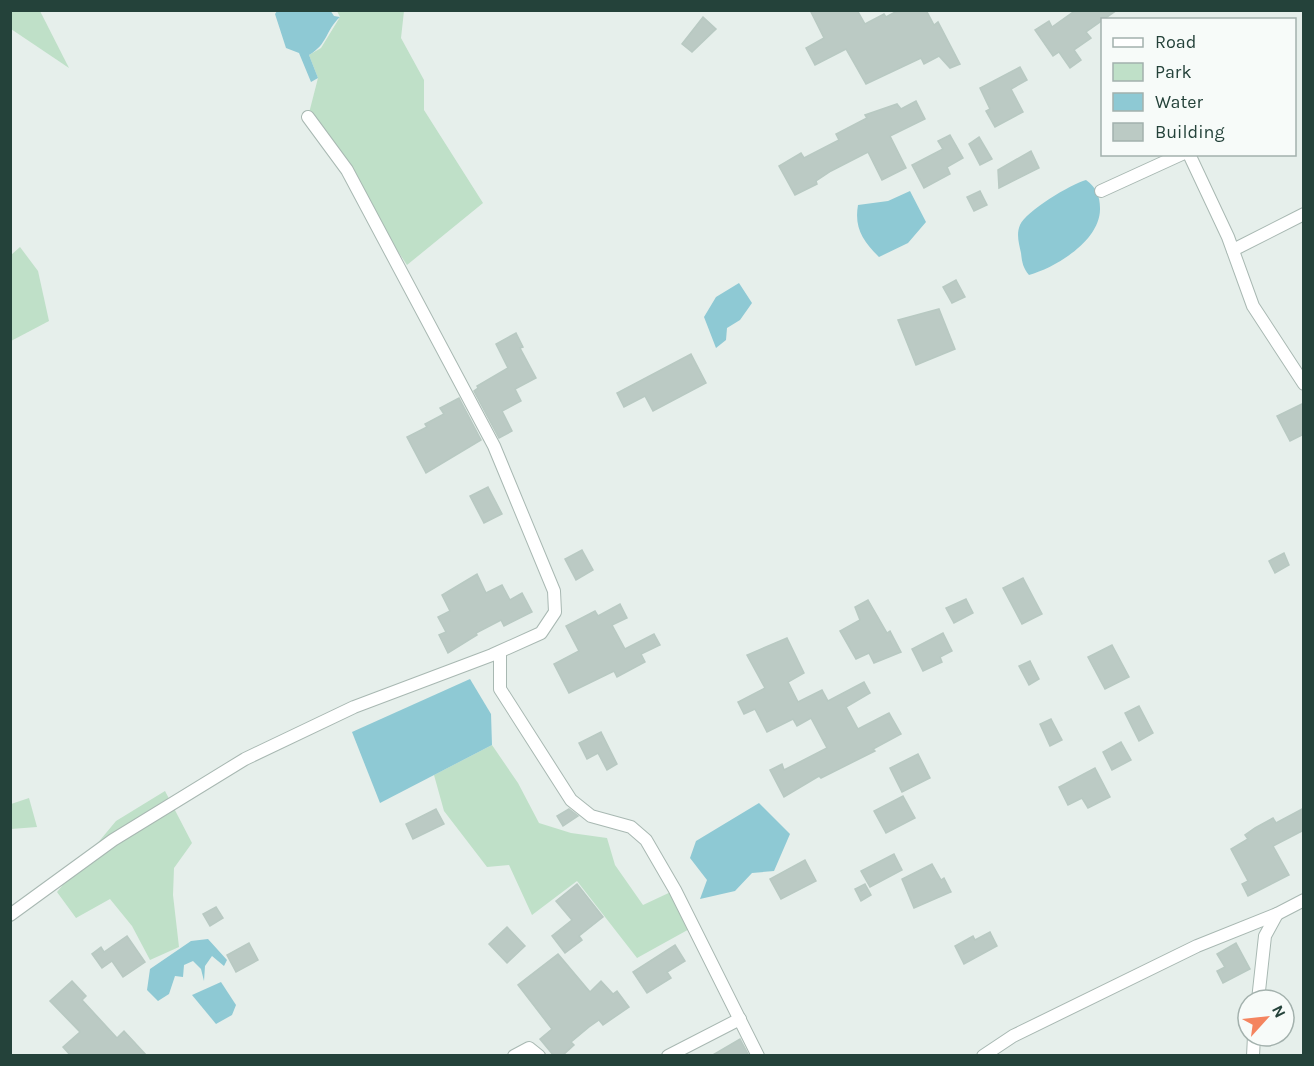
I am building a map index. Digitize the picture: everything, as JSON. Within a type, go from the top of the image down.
[{"type":"street","points":[[10,915],[113,840],[245,759],[354,707],[500,652],[541,633],[555,612],[554,591],[494,446],[347,170],[308,117]]},
{"type":"street","points":[[1101,191],[1178,156]]},
{"type":"street","points":[[1191,156],[1233,250],[1253,306],[1304,384]]},
{"type":"street","points":[[1233,250],[1304,214]]},
{"type":"street","points":[[500,652],[500,689],[571,800],[591,816],[631,827],[646,840],[675,890],[758,1056]]},
{"type":"street","points":[[983,1056],[1013,1036],[1197,946],[1277,914],[1304,900]]},
{"type":"street","points":[[1259,988],[1265,936],[1277,914]]},
{"type":"street","points":[[668,1056],[740,1019]]},
{"type":"street","points":[[514,1056],[530,1048],[539,1056]]},
{"type":"green space","points":[[11,10],[40,11],[69,68],[11,29]]},
{"type":"green space","points":[[337,11],[404,11],[401,38],[424,80],[424,110],[483,203],[407,265],[308,117],[318,78],[309,55],[321,48],[340,17]]},
{"type":"green space","points":[[20,247],[38,271],[49,321],[11,341],[11,255]]},
{"type":"green space","points":[[492,745],[518,783],[539,823],[571,833],[607,838],[615,865],[643,905],[675,890],[693,927],[637,958],[577,881],[532,915],[509,865],[487,867],[444,811],[434,775]]},
{"type":"green space","points":[[165,791],[192,843],[174,868],[173,895],[179,947],[150,960],[132,926],[110,899],[76,918],[57,892],[116,821]]},
{"type":"green space","points":[[29,798],[37,827],[11,829],[11,804]]},
{"type":"water","points":[[330,10],[334,16],[340,17],[320,46],[309,55],[318,78],[311,82],[299,53],[286,48],[275,14],[277,11]]},
{"type":"water","points":[[1086,180],[1095,189],[1100,204],[1098,220],[1093,231],[1064,259],[1029,275],[1023,265],[1019,243],[1020,225],[1024,219],[1050,199]]},
{"type":"water","points":[[910,191],[926,222],[908,243],[879,257],[861,234],[857,221],[858,205],[888,201]]},
{"type":"water","points":[[739,283],[752,303],[740,320],[727,328],[726,340],[716,348],[704,317],[716,297]]},
{"type":"water","points":[[470,679],[491,714],[492,745],[380,803],[352,732]]},
{"type":"water","points":[[759,803],[790,834],[774,871],[752,873],[735,891],[700,899],[707,880],[690,858],[696,841]]},
{"type":"water","points":[[208,939],[227,960],[224,966],[212,956],[205,966],[204,981],[201,969],[193,961],[184,965],[183,977],[175,976],[169,994],[158,1001],[147,990],[150,969],[191,941]]},
{"type":"water","points":[[221,982],[236,1005],[232,1015],[216,1024],[192,995]]},
{"type":"building","points":[[810,10],[857,10],[865,24],[884,14],[886,17],[899,10],[926,10],[934,25],[938,22],[960,64],[950,68],[939,56],[924,64],[921,58],[866,84],[846,49],[815,65],[806,48],[824,38]]},
{"type":"building","points":[[1076,10],[1117,10],[1106,18],[1101,18],[1101,21],[1086,32],[1091,38],[1074,50],[1081,60],[1070,68],[1059,52],[1053,56],[1035,30],[1049,21],[1052,27]]},
{"type":"building","points":[[703,17],[716,29],[692,52],[682,44]]},
{"type":"building","points":[[1020,67],[1027,80],[1011,89],[1023,112],[995,127],[986,111],[990,109],[980,88]]},
{"type":"building","points":[[916,101],[925,119],[890,136],[906,168],[882,180],[868,152],[831,171],[816,181],[817,184],[795,195],[779,166],[801,153],[804,158],[839,140],[836,134],[867,118],[865,115],[897,104],[901,109]]},
{"type":"building","points":[[950,135],[963,158],[947,167],[950,174],[924,188],[912,165],[943,149],[938,141]]},
{"type":"building","points":[[979,137],[992,159],[980,165],[969,144]]},
{"type":"building","points":[[1031,151],[1039,168],[999,188],[998,170]]},
{"type":"building","points":[[980,191],[987,205],[974,211],[967,197]]},
{"type":"building","points":[[956,280],[965,297],[952,303],[943,287]]},
{"type":"building","points":[[939,309],[955,349],[916,365],[898,320]]},
{"type":"building","points":[[516,333],[523,347],[520,348],[536,378],[515,389],[521,401],[502,411],[512,431],[499,438],[474,391],[478,388],[477,386],[508,368],[496,344]]},
{"type":"building","points":[[691,354],[706,383],[653,411],[645,396],[624,407],[617,393]]},
{"type":"building","points":[[459,398],[481,440],[426,473],[407,437],[427,427],[425,424],[444,414],[440,408]]},
{"type":"building","points":[[1304,403],[1304,434],[1290,441],[1277,416]]},
{"type":"building","points":[[488,487],[502,514],[484,523],[470,496]]},
{"type":"building","points":[[582,550],[593,570],[576,580],[565,559]]},
{"type":"building","points":[[1284,553],[1289,565],[1275,573],[1269,561]]},
{"type":"building","points":[[477,574],[486,593],[502,585],[510,600],[522,593],[532,612],[504,626],[501,620],[476,633],[477,635],[448,653],[439,635],[446,632],[438,617],[450,611],[442,595]]},
{"type":"building","points":[[1023,578],[1042,614],[1022,624],[1003,588]]},
{"type":"building","points":[[966,599],[973,613],[954,623],[946,608]]},
{"type":"building","points":[[868,600],[887,633],[890,631],[901,652],[874,663],[869,653],[856,659],[840,631],[860,620],[855,607]]},
{"type":"building","points":[[620,604],[627,618],[612,625],[625,649],[654,634],[660,645],[641,654],[645,662],[617,677],[614,671],[569,693],[554,664],[579,651],[566,626],[595,611],[598,616]]},
{"type":"building","points":[[943,633],[952,651],[940,657],[942,662],[923,671],[912,649]]},
{"type":"building","points":[[787,638],[804,673],[788,682],[798,702],[822,690],[828,701],[864,682],[870,693],[846,707],[858,729],[889,713],[901,734],[873,749],[875,751],[821,778],[819,776],[784,797],[770,770],[782,764],[784,770],[827,748],[811,718],[797,726],[793,719],[767,732],[755,709],[744,714],[738,702],[765,688],[747,655]]},
{"type":"building","points":[[1112,645],[1129,677],[1105,689],[1088,657]]},
{"type":"building","points":[[1030,661],[1039,679],[1029,685],[1019,666]]},
{"type":"building","points":[[1139,706],[1153,733],[1139,741],[1125,713]]},
{"type":"building","points":[[1051,719],[1062,740],[1050,746],[1040,724]]},
{"type":"building","points":[[601,732],[617,764],[607,770],[598,753],[587,759],[579,743]]},
{"type":"building","points":[[1121,742],[1131,760],[1112,770],[1103,752]]},
{"type":"building","points":[[918,754],[930,778],[902,792],[890,768]]},
{"type":"building","points":[[1095,768],[1110,797],[1088,808],[1082,798],[1068,805],[1059,787]]},
{"type":"building","points":[[903,796],[915,818],[886,833],[874,811]]},
{"type":"building","points":[[1304,808],[1304,830],[1273,846],[1289,875],[1248,896],[1242,884],[1248,881],[1231,849],[1248,839],[1245,835],[1255,828],[1273,818],[1276,823]]},
{"type":"building","points":[[436,809],[444,824],[413,839],[406,824]]},
{"type":"building","points":[[569,809],[578,816],[563,826],[557,816]]},
{"type":"building","points":[[894,854],[902,870],[870,887],[861,871]]},
{"type":"building","points":[[805,860],[816,881],[781,899],[770,879]]},
{"type":"building","points":[[932,864],[941,880],[944,878],[951,892],[914,908],[902,879]]},
{"type":"building","points":[[577,884],[603,917],[579,936],[582,940],[565,953],[552,936],[572,920],[556,901]]},
{"type":"building","points":[[865,884],[871,895],[861,901],[855,889]]},
{"type":"building","points":[[216,907],[223,918],[210,926],[203,914]]},
{"type":"building","points":[[507,927],[525,946],[507,963],[489,944]]},
{"type":"building","points":[[990,932],[997,946],[964,964],[955,946],[973,936],[975,940]]},
{"type":"building","points":[[127,936],[145,962],[123,977],[112,961],[102,968],[92,954],[101,947],[104,952]]},
{"type":"building","points":[[249,943],[258,960],[236,972],[227,955]]},
{"type":"building","points":[[1236,943],[1250,969],[1223,983],[1217,971],[1225,967],[1217,954]]},
{"type":"building","points":[[675,945],[685,961],[667,972],[671,978],[647,993],[633,972]]},
{"type":"building","points":[[558,954],[590,992],[601,981],[613,994],[617,991],[629,1007],[603,1025],[599,1020],[571,1042],[574,1045],[562,1056],[554,1056],[540,1039],[552,1029],[518,985]]},
{"type":"building","points":[[72,981],[86,996],[82,1000],[117,1038],[124,1031],[147,1056],[71,1056],[63,1047],[80,1032],[50,1001]]},
{"type":"building","points":[[740,1039],[749,1056],[711,1056]]}]
